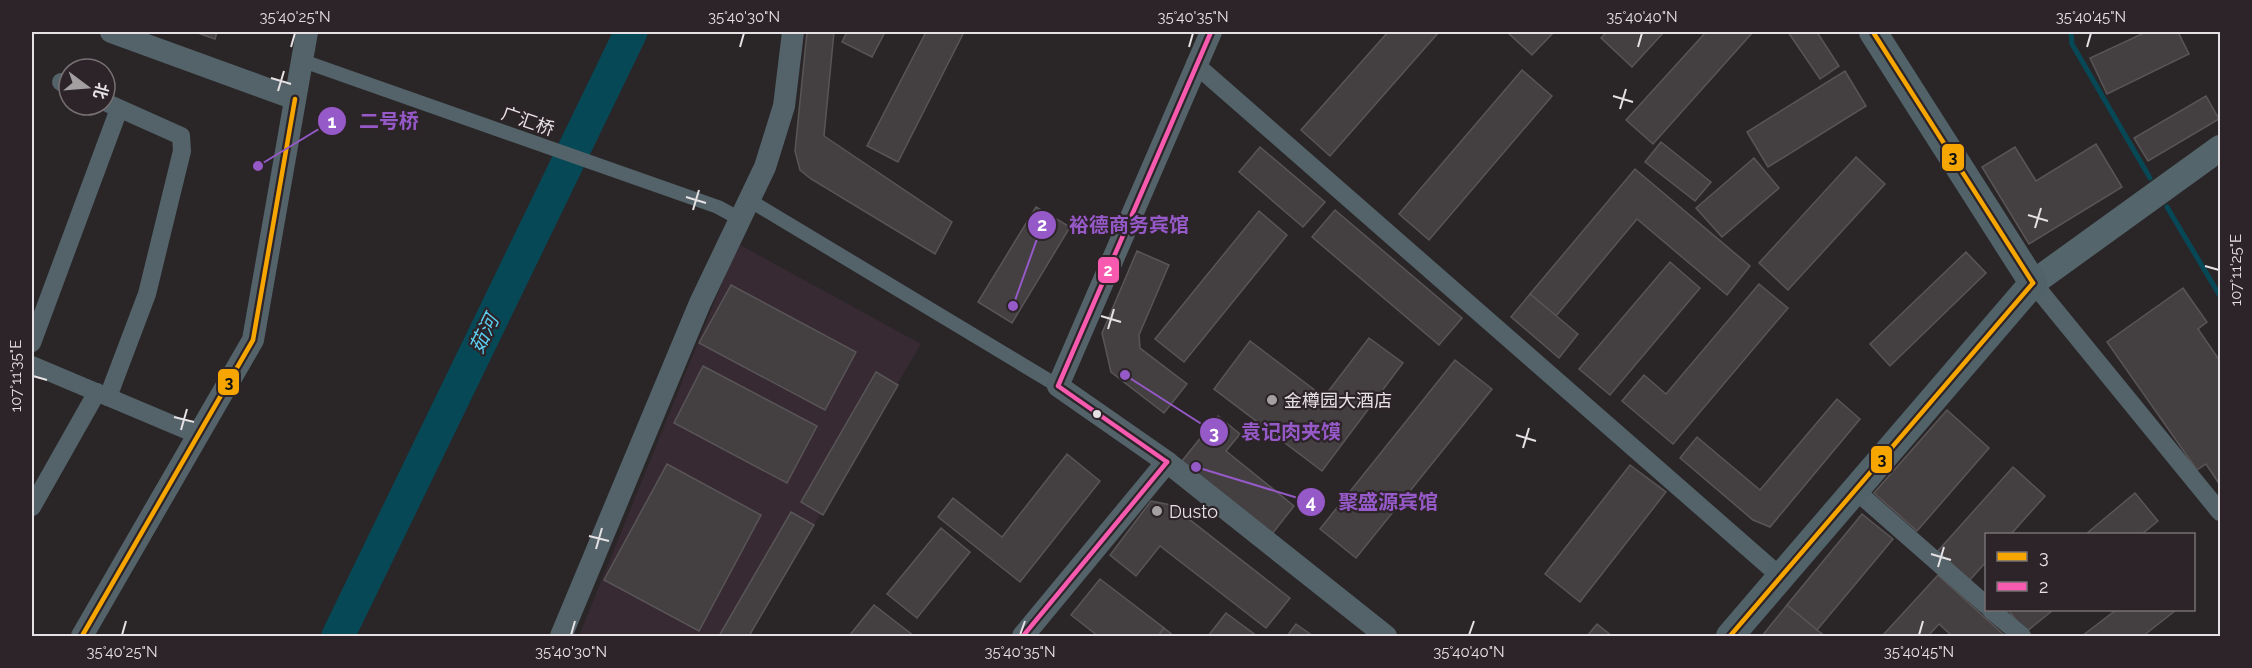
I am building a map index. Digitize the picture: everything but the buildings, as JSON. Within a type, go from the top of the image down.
[{"type":"main road","points":[[1873,32],[2033,283]]},
{"type":"main road","points":[[1730,636],[2033,283],[2220,148]]},
{"type":"street","points":[[111,32],[295,99]]},
{"type":"street","points":[[82,636],[253,340],[307,32]]},
{"type":"street","points":[[561,636],[700,303],[765,167],[784,106],[793,32]]},
{"type":"street","points":[[1211,32],[1058,386],[1167,462],[1386,636]]},
{"type":"street","name":"广汇桥","points":[[303,61],[718,207],[744,210],[1058,386]]},
{"type":"street","points":[[1196,64],[1781,577]]},
{"type":"street","points":[[32,507],[102,395],[147,294],[182,151],[181,136],[117,107]]},
{"type":"street","points":[[32,343],[108,117]]},
{"type":"street","points":[[2033,283],[2220,512]]},
{"type":"street","points":[[32,365],[198,435]]},
{"type":"street","points":[[1023,636],[1167,462]]},
{"type":"street","points":[[1856,490],[1985,604]]},
{"type":"street","points":[[1993,611],[2022,636]]},
{"type":"shaded area","points":[[738,244],[921,344],[748,636],[579,636]]},
{"type":"waterway","name":"茹河","points":[[338,636],[631,32]]},
{"type":"waterway","points":[[2071,32],[2072,44],[2150,178]]},
{"type":"waterway","points":[[2167,207],[2220,296]]},
{"type":"transit line","name":"2","points":[[1167,462],[1058,386],[1211,32]]},
{"type":"transit line","name":"3","points":[[1873,32],[2033,283]]},
{"type":"transit line","name":"3","points":[[82,636],[253,340],[295,99]]},
{"type":"transit line","name":"3","points":[[1730,636],[2033,283]]},
{"type":"transit line","name":"2","points":[[1023,636],[1167,462]]},
{"type":"place","name":"二号桥","points":[[258,166]]},
{"type":"place","name":"裕德商务宾馆","points":[[1013,306]]},
{"type":"place","name":"袁记肉夹馍","points":[[1125,375]]},
{"type":"place","name":"金樽园大酒店","points":[[1272,400]]},
{"type":"place","name":"聚盛源宾馆","points":[[1196,467]]},
{"type":"place","name":"Dusto","points":[[1157,511]]}]
